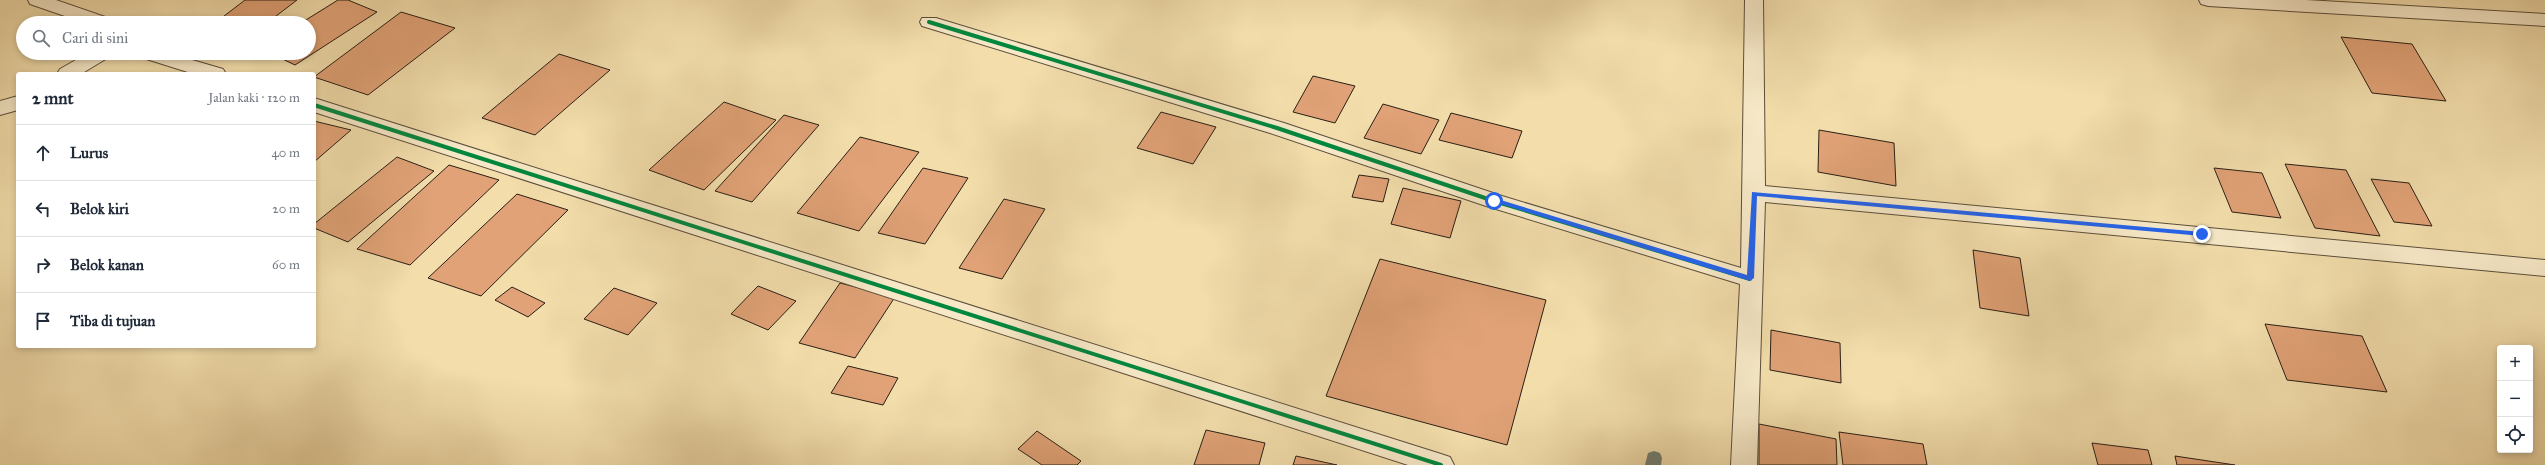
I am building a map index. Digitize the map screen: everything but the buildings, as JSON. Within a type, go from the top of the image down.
[{"type":"street","points":[[37,0],[84,16]]},
{"type":"street","points":[[1744,465],[1754,193],[1754,0]]},
{"type":"street","points":[[2208,0],[2545,20]]},
{"type":"street","points":[[929,22],[1277,128],[1494,201],[1750,278]]},
{"type":"street","points":[[70,72],[90,60]]},
{"type":"street","points":[[170,60],[209,72]]},
{"type":"street","points":[[0,108],[16,104]]},
{"type":"street","points":[[316,106],[1441,465]]},
{"type":"street","points":[[1754,193],[2202,234],[2545,268]]},
{"type":"waterway","points":[[1653,465],[1654,458]]},
{"type":"cycle path","points":[[929,22],[1277,128],[1494,201],[1750,279]]},
{"type":"cycle path","points":[[316,106],[1441,465]]},
{"type":"route","points":[[1494,201],[1750,278],[1754,193],[2202,234]]}]
